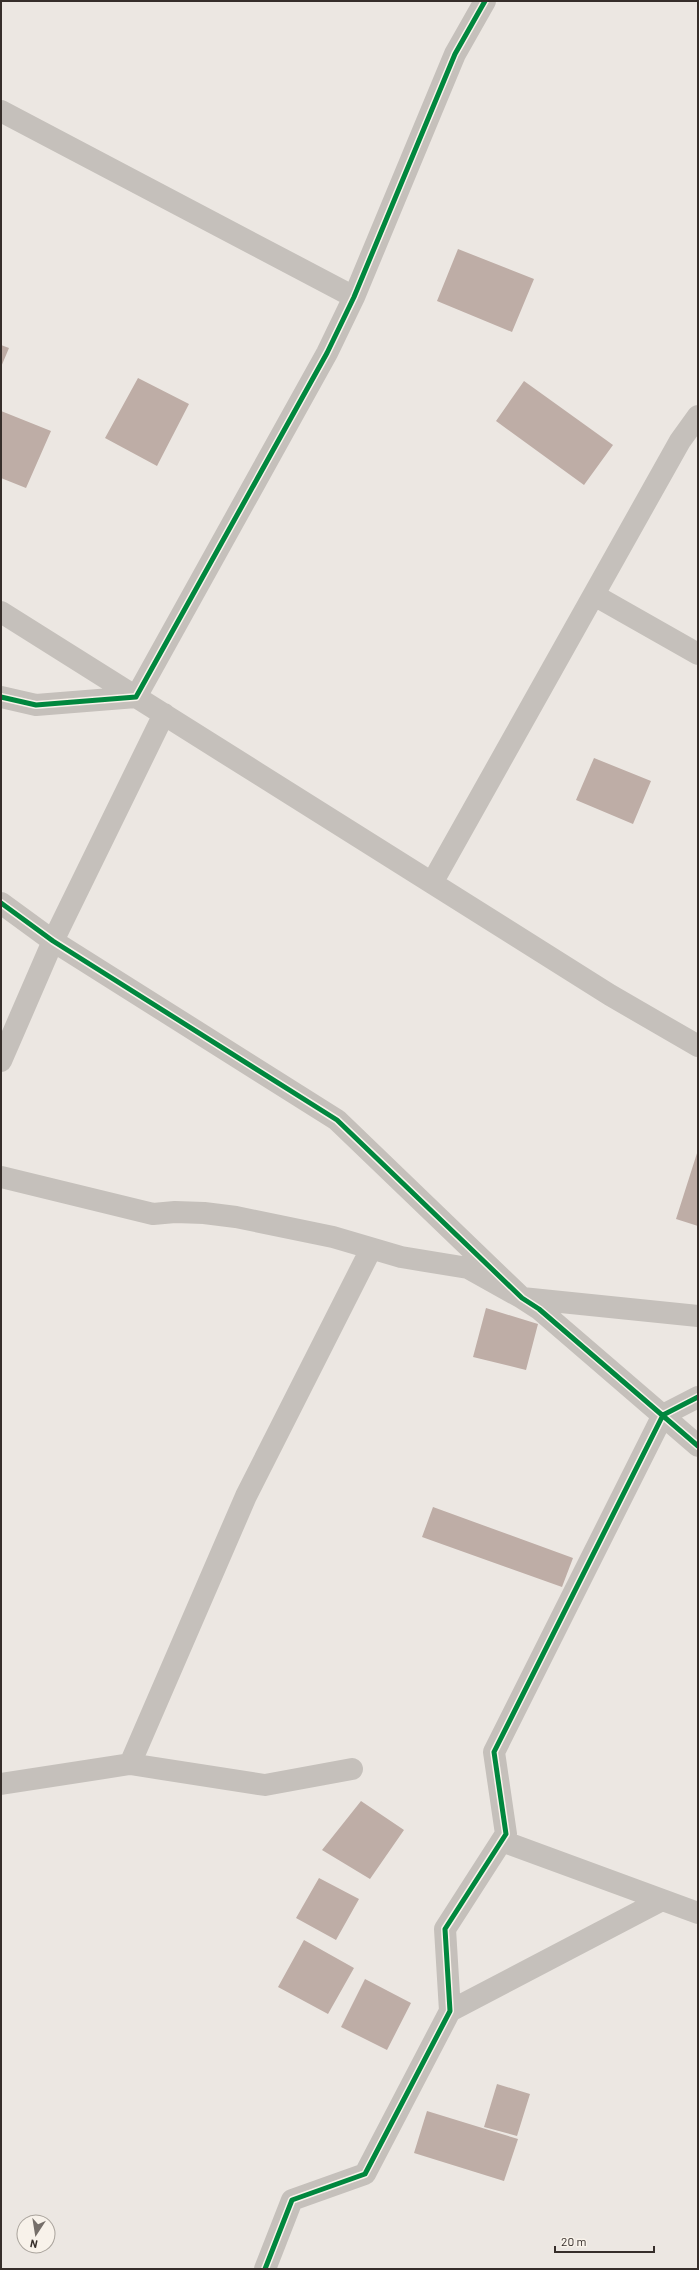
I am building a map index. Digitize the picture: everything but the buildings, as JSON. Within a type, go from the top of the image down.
[{"type":"street","points":[[136,697],[327,353],[354,297],[455,54],[485,1]]},
{"type":"street","points":[[1,111],[354,297]]},
{"type":"street","points":[[432,883],[680,441],[698,416]]},
{"type":"street","points":[[594,595],[698,654]]},
{"type":"street","points":[[1,612],[610,995],[698,1046]]},
{"type":"street","points":[[1,697],[36,705],[136,697]]},
{"type":"street","points":[[1,1061],[53,941],[164,714]]},
{"type":"street","points":[[1,903],[53,941],[338,1120],[522,1298],[698,1316]]},
{"type":"street","points":[[1,1176],[153,1214],[175,1212],[236,1217],[334,1236],[371,1249],[401,1257],[468,1268],[539,1309],[698,1446]]},
{"type":"street","points":[[130,1764],[246,1496],[371,1249]]},
{"type":"street","points":[[265,2269],[292,2200],[365,2174],[450,2012],[445,1929],[506,1834],[494,1752],[662,1416],[698,1397]]},
{"type":"street","points":[[1,1784],[130,1764],[265,1785],[352,1769]]},
{"type":"street","points":[[502,1841],[698,1913]]},
{"type":"street","points":[[450,2012],[662,1900]]},
{"type":"cycle path","points":[[1,697],[36,705],[136,697],[327,353],[354,297],[455,54],[485,1]]},
{"type":"cycle path","points":[[1,903],[53,941],[337,1120],[522,1298],[539,1309],[698,1446]]},
{"type":"cycle path","points":[[265,2269],[292,2200],[365,2174],[450,2011],[445,1929],[506,1834],[494,1752],[663,1415],[698,1397]]}]
